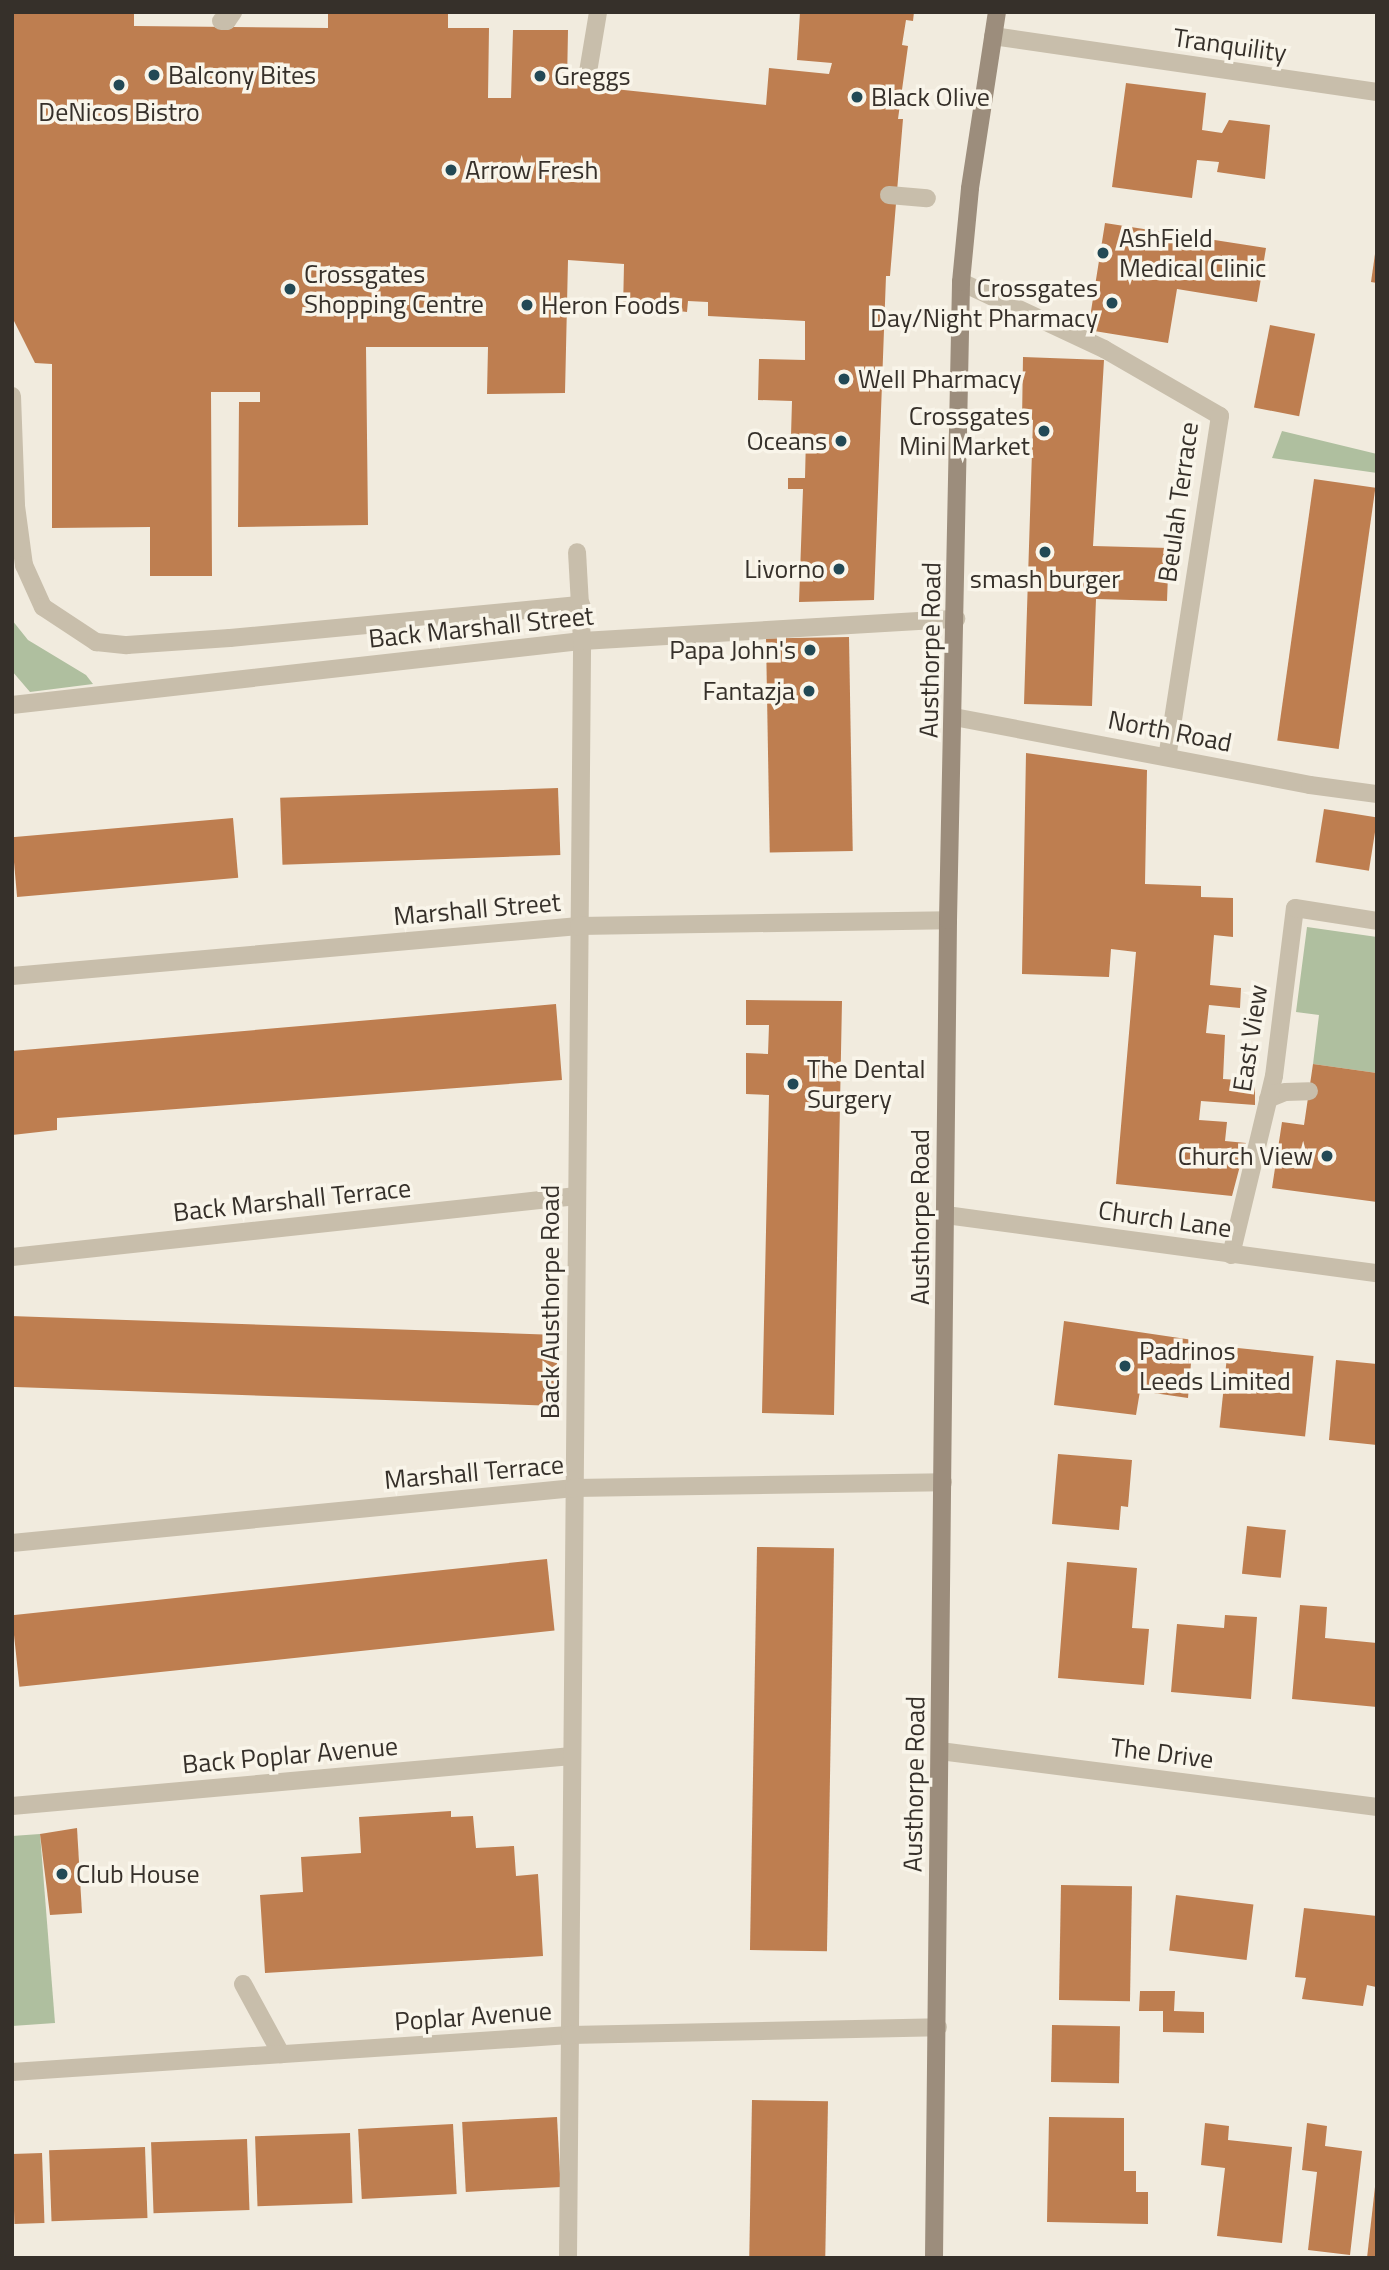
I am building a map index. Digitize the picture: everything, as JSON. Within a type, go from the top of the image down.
[{"type":"street","points":[[587,78],[598,12]]},
{"type":"street","name":"Austhorpe Road","points":[[934,2258],[948,920],[961,282],[997,12]]},
{"type":"street","name":"Tranquility","points":[[993,36],[1377,92]]},
{"type":"street","points":[[889,195],[927,198]]},
{"type":"street","name":"Beulah Terrace","points":[[961,282],[1104,349],[1220,416],[1167,758]]},
{"type":"street","points":[[12,396],[16,506],[24,565],[43,607],[96,642],[127,645],[253,636],[581,605]]},
{"type":"street","name":"Back Austhorpe Road","points":[[568,2258],[582,641],[577,552]]},
{"type":"street","name":"Back Marshall Street","points":[[13,704],[582,641],[956,619]]},
{"type":"street","name":"North Road","points":[[954,717],[1167,758],[1377,794]]},
{"type":"street","name":"East View","points":[[1231,1255],[1268,1099],[1295,908],[1377,921]]},
{"type":"street","name":"Marshall Street","points":[[12,976],[579,926],[948,920]]},
{"type":"street","points":[[1268,1099],[1285,1092],[1309,1091]]},
{"type":"street","name":"Back Marshall Terrace","points":[[12,1257],[577,1196]]},
{"type":"street","name":"Church Lane","points":[[946,1215],[1377,1273]]},
{"type":"street","name":"Marshall Terrace","points":[[12,1543],[574,1488],[943,1482]]},
{"type":"street","name":"The Drive","points":[[940,1751],[1377,1807]]},
{"type":"street","name":"Back Poplar Avenue","points":[[12,1806],[572,1756]]},
{"type":"street","points":[[243,1984],[281,2054]]},
{"type":"street","name":"Poplar Avenue","points":[[12,2072],[570,2035],[938,2027]]},
{"type":"green space","points":[[1282,431],[1377,454],[1377,473],[1272,458]]},
{"type":"green space","points":[[12,620],[28,640],[86,675],[93,684],[30,692],[12,671]]},
{"type":"green space","points":[[1307,927],[1377,937],[1377,1073],[1313,1064],[1319,1015],[1296,1012]]},
{"type":"green space","points":[[40,1834],[55,2023],[12,2026],[12,1836]]},
{"type":"building","name":"Crossgates Shopping Centre","points":[[12,12],[134,12],[134,26],[328,28],[328,12],[448,12],[448,28],[489,28],[488,98],[511,98],[513,30],[568,30],[567,84],[766,105],[769,68],[829,74],[832,63],[797,60],[800,12],[914,12],[913,21],[906,20],[902,45],[908,46],[898,119],[903,119],[890,276],[886,276],[874,600],[799,602],[803,489],[788,489],[788,478],[805,478],[806,436],[791,436],[792,401],[758,400],[759,359],[805,360],[805,321],[708,316],[708,302],[688,301],[687,312],[679,311],[679,315],[623,310],[624,264],[568,260],[565,393],[487,394],[488,347],[366,347],[368,525],[238,527],[239,402],[260,402],[260,392],[211,392],[212,576],[150,576],[150,527],[52,528],[52,364],[35,363],[12,317]]},
{"type":"building","points":[[1126,83],[1206,93],[1202,130],[1222,133],[1229,120],[1270,125],[1265,179],[1217,172],[1219,162],[1197,160],[1192,198],[1112,187]]},
{"type":"building","points":[[1105,223],[1266,248],[1257,302],[1177,289],[1168,343],[1088,330]]},
{"type":"building","points":[[1377,254],[1377,283],[1371,282]]},
{"type":"building","points":[[1270,325],[1315,334],[1299,416],[1254,407]]},
{"type":"building","points":[[1023,357],[1104,360],[1093,546],[1169,548],[1167,601],[1096,599],[1092,706],[1024,704],[1033,420],[1022,420]]},
{"type":"building","points":[[1314,479],[1375,488],[1339,749],[1277,740]]},
{"type":"building","points":[[849,637],[853,851],[770,852],[766,638]]},
{"type":"building","points":[[1026,753],[1147,770],[1145,884],[1201,886],[1201,897],[1233,898],[1233,937],[1214,935],[1210,985],[1241,988],[1240,1008],[1209,1005],[1206,1033],[1225,1035],[1223,1079],[1255,1081],[1255,1105],[1201,1101],[1199,1120],[1227,1122],[1225,1141],[1246,1143],[1232,1196],[1116,1184],[1136,952],[1111,949],[1109,977],[1022,974]]},
{"type":"building","points":[[558,788],[560,855],[283,865],[280,798]]},
{"type":"building","points":[[1324,809],[1377,817],[1369,871],[1316,862]]},
{"type":"building","points":[[233,818],[238,878],[17,897],[12,837]]},
{"type":"building","points":[[746,1000],[842,1001],[834,1415],[762,1413],[769,1095],[746,1094],[746,1053],[768,1054],[769,1025],[746,1025]]},
{"type":"building","points":[[556,1004],[562,1080],[57,1118],[57,1130],[12,1135],[12,1051]]},
{"type":"building","name":"Church View","points":[[1313,1064],[1377,1073],[1377,1202],[1272,1188],[1282,1122],[1304,1125]]},
{"type":"building","points":[[12,1316],[558,1335],[556,1406],[12,1387]]},
{"type":"building","name":"Padrinos Leeds Limited","points":[[1064,1321],[1193,1340],[1188,1398],[1140,1391],[1136,1415],[1054,1405]]},
{"type":"building","points":[[1228,1347],[1314,1356],[1305,1437],[1220,1428]]},
{"type":"building","points":[[1336,1360],[1377,1364],[1377,1445],[1329,1440]]},
{"type":"building","points":[[1058,1454],[1132,1460],[1128,1507],[1121,1506],[1119,1530],[1052,1524]]},
{"type":"building","points":[[1247,1526],[1286,1530],[1281,1578],[1242,1574]]},
{"type":"building","points":[[757,1547],[834,1548],[827,1951],[750,1950]]},
{"type":"building","points":[[547,1559],[555,1631],[19,1687],[12,1615]]},
{"type":"building","points":[[1067,1562],[1137,1568],[1132,1628],[1149,1629],[1144,1685],[1058,1678]]},
{"type":"building","points":[[1300,1605],[1327,1607],[1325,1638],[1377,1643],[1377,1707],[1292,1699]]},
{"type":"building","points":[[1225,1615],[1257,1617],[1251,1699],[1171,1692],[1177,1624],[1224,1628]]},
{"type":"building","points":[[451,1811],[451,1817],[473,1816],[476,1848],[514,1846],[516,1876],[538,1874],[543,1956],[265,1973],[260,1895],[303,1892],[301,1857],[361,1853],[359,1817]]},
{"type":"building","name":"Club House","points":[[77,1828],[82,1913],[50,1915],[40,1834]]},
{"type":"building","points":[[1061,1885],[1132,1886],[1130,2001],[1059,2000]]},
{"type":"building","points":[[1176,1895],[1253,1905],[1247,1960],[1169,1951]]},
{"type":"building","points":[[1304,1908],[1377,1916],[1376,1987],[1367,1985],[1363,2006],[1302,1999],[1306,1978],[1295,1977]]},
{"type":"building","points":[[1140,1991],[1175,1991],[1174,2011],[1204,2012],[1204,2033],[1163,2032],[1163,2011],[1139,2011]]},
{"type":"building","points":[[1052,2025],[1120,2026],[1119,2083],[1051,2082]]},
{"type":"building","points":[[752,2100],[828,2101],[825,2258],[749,2258]]},
{"type":"building","points":[[557,2117],[561,2187],[466,2192],[462,2122]]},
{"type":"building","points":[[1049,2117],[1124,2118],[1124,2171],[1136,2171],[1136,2192],[1148,2192],[1148,2224],[1047,2222]]},
{"type":"building","points":[[1205,2123],[1229,2126],[1228,2140],[1292,2147],[1282,2243],[1217,2236],[1225,2168],[1201,2165]]},
{"type":"building","points":[[1307,2123],[1327,2126],[1325,2146],[1362,2151],[1350,2255],[1308,2250],[1317,2172],[1302,2170]]},
{"type":"building","points":[[453,2124],[457,2194],[362,2199],[358,2129]]},
{"type":"building","points":[[350,2133],[352,2203],[258,2206],[255,2136]]},
{"type":"building","points":[[247,2139],[249,2210],[154,2213],[151,2142]]},
{"type":"building","points":[[145,2147],[147,2218],[52,2221],[49,2150]]},
{"type":"building","points":[[42,2153],[44,2223],[14,2224],[12,2154]]},
{"type":"building","points":[[1375,2187],[1377,2258],[1367,2258]]},
{"type":"place","name":"Balcony Bites","points":[[154,75]]},
{"type":"place","name":"Greggs","points":[[540,76]]},
{"type":"place","name":"DeNicos Bistro","points":[[119,85]]},
{"type":"place","name":"Black Olive","points":[[857,97]]},
{"type":"place","name":"Arrow Fresh","points":[[451,170]]},
{"type":"place","name":"AshField Medical Clinic","points":[[1103,253]]},
{"type":"place","name":"Crossgates Shopping Centre","points":[[290,289]]},
{"type":"place","name":"Crossgates Day/Night Pharmacy","points":[[1112,303]]},
{"type":"place","name":"Heron Foods","points":[[527,305]]},
{"type":"place","name":"Well Pharmacy","points":[[844,379]]},
{"type":"place","name":"Crossgates Mini Market","points":[[1044,431]]},
{"type":"place","name":"Oceans","points":[[841,441]]},
{"type":"place","name":"smash burger","points":[[1045,552]]},
{"type":"place","name":"Livorno","points":[[839,569]]},
{"type":"place","name":"Papa John's","points":[[810,650]]},
{"type":"place","name":"Fantazja","points":[[809,691]]},
{"type":"place","name":"The Dental Surgery","points":[[793,1084]]},
{"type":"place","name":"Church View","points":[[1327,1156]]},
{"type":"place","name":"Padrinos Leeds Limited","points":[[1125,1366]]},
{"type":"place","name":"Club House","points":[[62,1874]]}]
